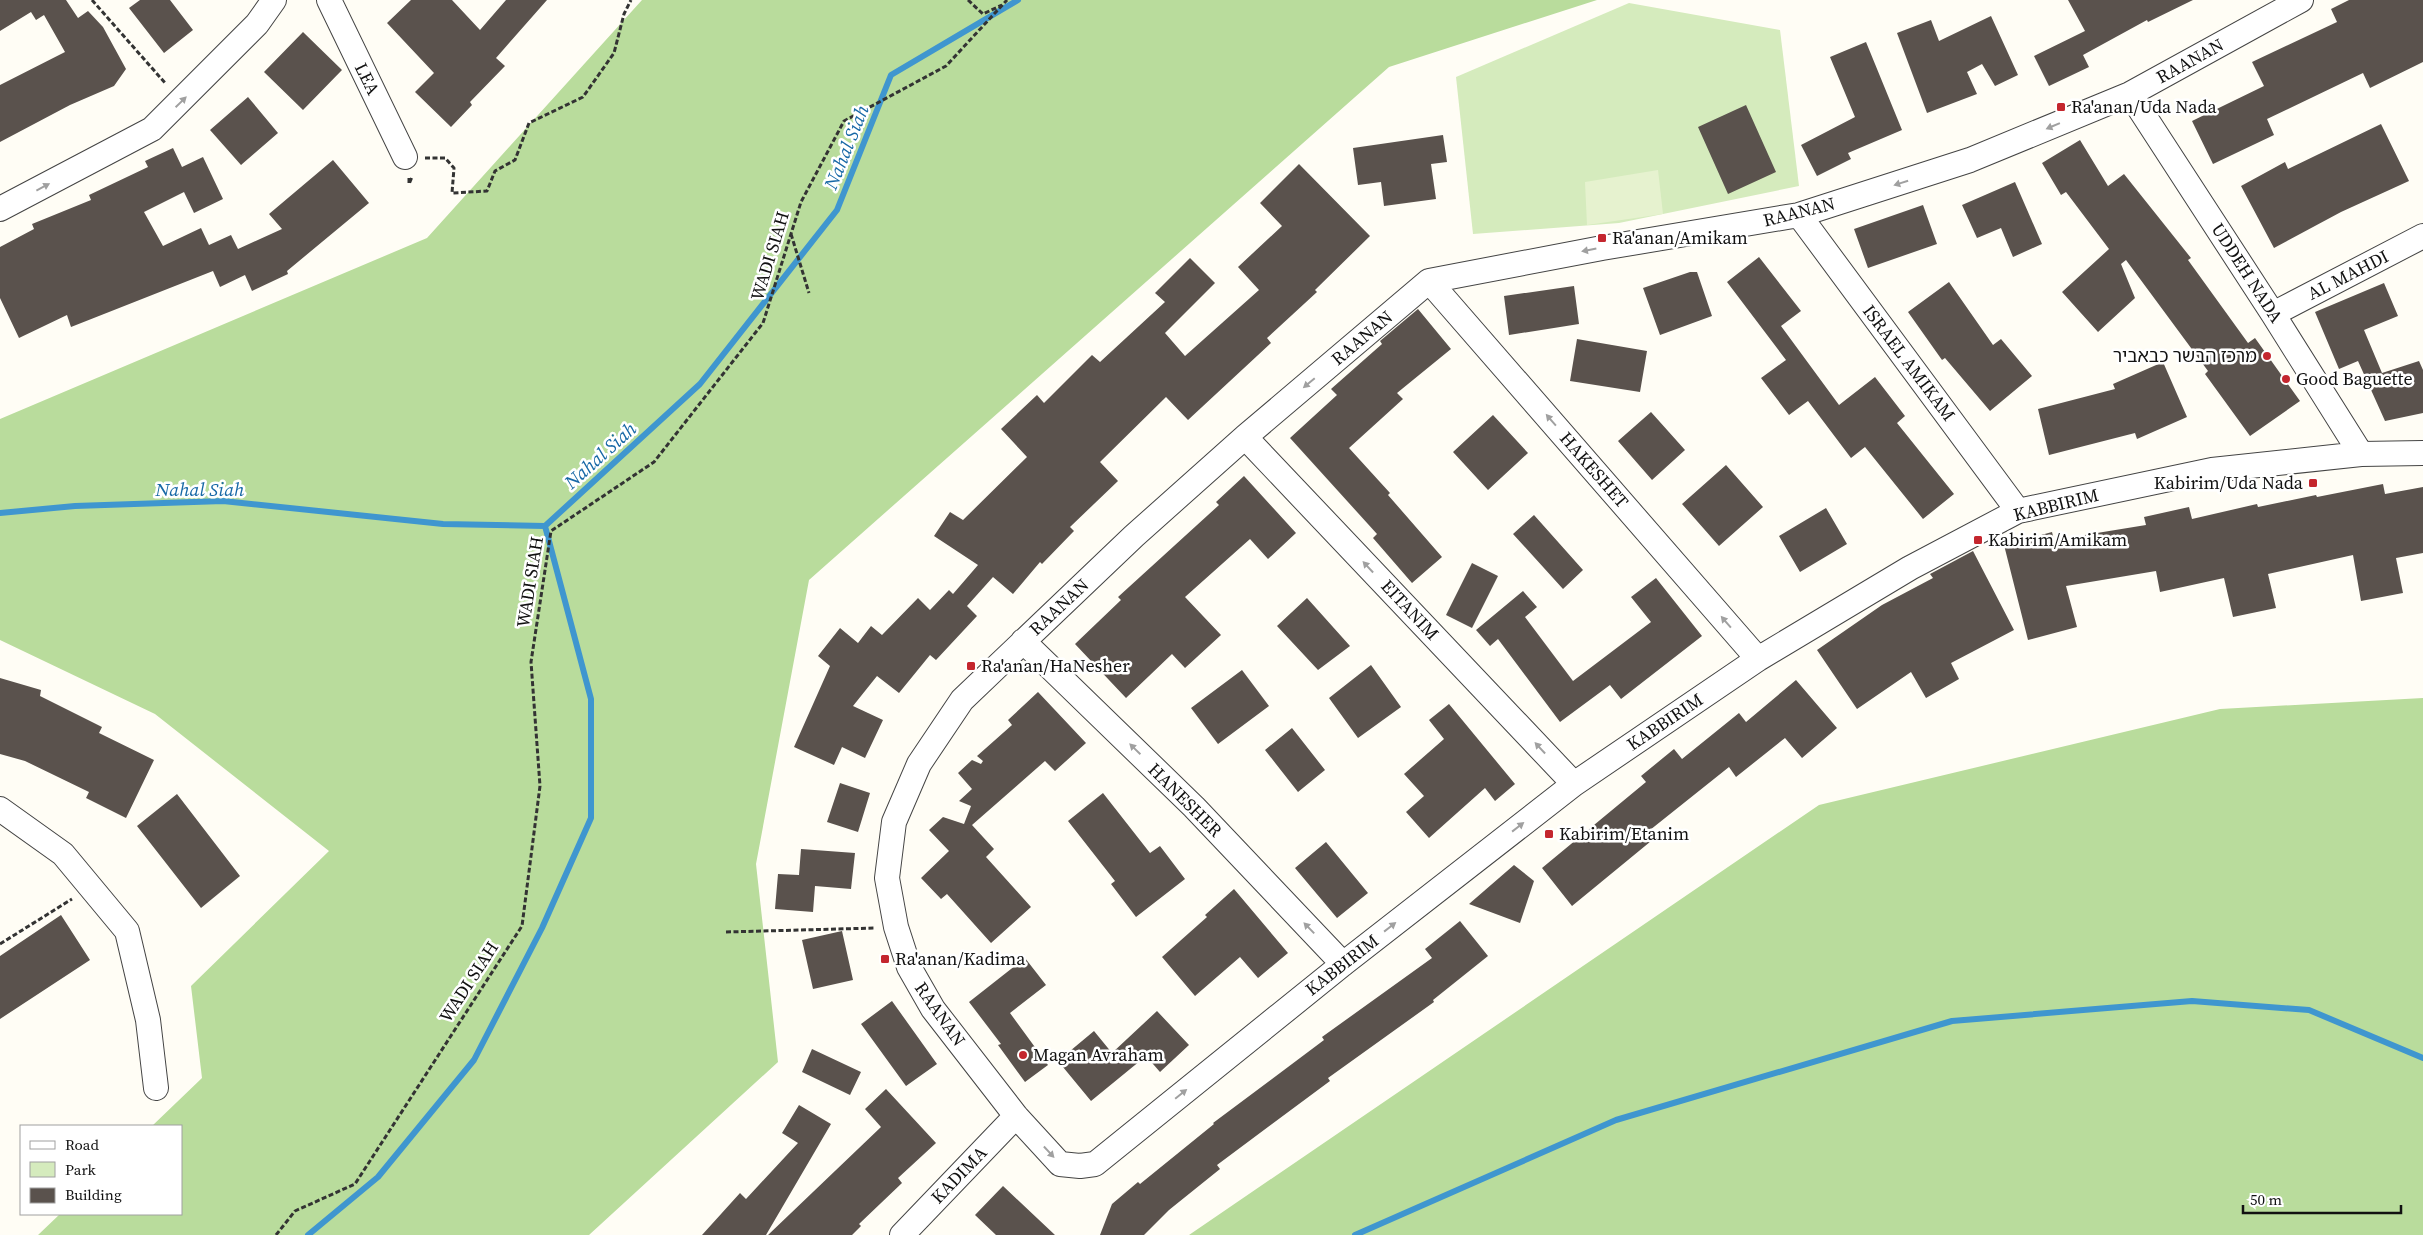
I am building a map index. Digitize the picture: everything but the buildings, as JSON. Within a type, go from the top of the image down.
[{"type":"street","points":[[0,209],[152,129],[257,24],[274,0]]},
{"type":"street","name":"LEA","points":[[330,0],[413,163]]},
{"type":"street","name":"RAANAN","points":[[1016,1116],[933,1009],[909,967],[896,927],[887,878],[894,822],[919,764],[962,700],[1134,536],[1245,437],[1429,281],[1602,248],[1799,215],[1970,160],[2130,94],[2301,0]]},
{"type":"street","name":"UDDEH NADA","points":[[2130,94],[2274,314],[2361,454]]},
{"type":"street","name":"ISRAEL AMIKAM","points":[[1799,215],[2018,511]]},
{"type":"street","name":"AL MAHDI","points":[[2274,314],[2423,236]]},
{"type":"street","name":"HAKESHET","points":[[1429,281],[1758,658]]},
{"type":"street","name":"EITANIM","points":[[1245,437],[1574,784]]},
{"type":"street","name":"KABBIRIM","points":[[1016,1116],[1060,1164],[1080,1166],[1095,1164],[1343,964],[1574,784],[1758,658],[1910,568],[2018,511],[2212,470],[2361,454],[2423,453]]},
{"type":"street","name":"HANESHER","points":[[1023,640],[1194,807],[1343,964]]},
{"type":"street","points":[[0,809],[63,854],[128,932],[148,1020],[156,1088]]},
{"type":"street","name":"KADIMA","points":[[902,1235],[1016,1116]]},
{"type":"path","points":[[92,0],[181,102]]},
{"type":"path","points":[[413,163],[427,157],[445,158],[454,168],[452,192],[487,191],[495,170],[515,160],[529,123],[583,97],[614,53],[624,14],[631,0]]},
{"type":"path","points":[[968,0],[983,14],[1003,4]]},
{"type":"path","name":"WADI SIAH","points":[[276,1235],[295,1211],[355,1184],[522,926],[540,786],[531,662],[551,531],[654,462],[763,323],[801,202],[844,122],[946,66],[1007,0]]},
{"type":"path","points":[[413,163],[410,184],[413,163]]},
{"type":"path","points":[[791,234],[809,293]]},
{"type":"path","points":[[0,944],[91,888]]},
{"type":"path","points":[[726,932],[896,927]]},
{"type":"green space","points":[[642,0],[1597,0],[1389,67],[809,580],[756,864],[778,1062],[589,1235],[38,1235],[59,1215],[182,1215],[182,1125],[153,1125],[202,1078],[191,986],[329,851],[155,714],[0,640],[0,419],[427,238]]},
{"type":"green space","points":[[1629,3],[1780,30],[1799,186],[1619,223],[1473,234],[1456,77]]},
{"type":"green space","points":[[1658,170],[1663,214],[1587,225],[1585,182]]},
{"type":"green space","points":[[2423,698],[2423,1235],[1189,1235],[1819,805],[2220,709]]},
{"type":"waterway","name":"Nahal Siah","points":[[0,513],[75,506],[223,501],[443,524],[545,526],[700,384],[837,210],[891,75],[1018,0]]},
{"type":"waterway","points":[[308,1235],[378,1177],[474,1060],[542,928],[591,818],[591,699],[545,526]]},
{"type":"waterway","points":[[1355,1235],[1616,1120],[1952,1021],[2192,1001],[2309,1010],[2423,1058]]},
{"type":"place","name":"Ra'anan/Uda Nada","points":[[2061,107]]},
{"type":"place","name":"Ra'anan/Amikam","points":[[1602,238]]},
{"type":"place","name":"מרכז הבשר כבאביר","points":[[2267,356]]},
{"type":"place","name":"Good Baguette","points":[[2286,379]]},
{"type":"place","name":"Kabirim/Uda Nada","points":[[2313,483]]},
{"type":"place","name":"Kabirim/Amikam","points":[[1978,540]]},
{"type":"place","name":"Ra'anan/HaNesher","points":[[971,666]]},
{"type":"place","name":"Kabirim/Etanim","points":[[1549,834]]},
{"type":"place","name":"Ra'anan/Kadima","points":[[885,959]]},
{"type":"place","name":"Magan Avraham","points":[[1023,1055]]}]
